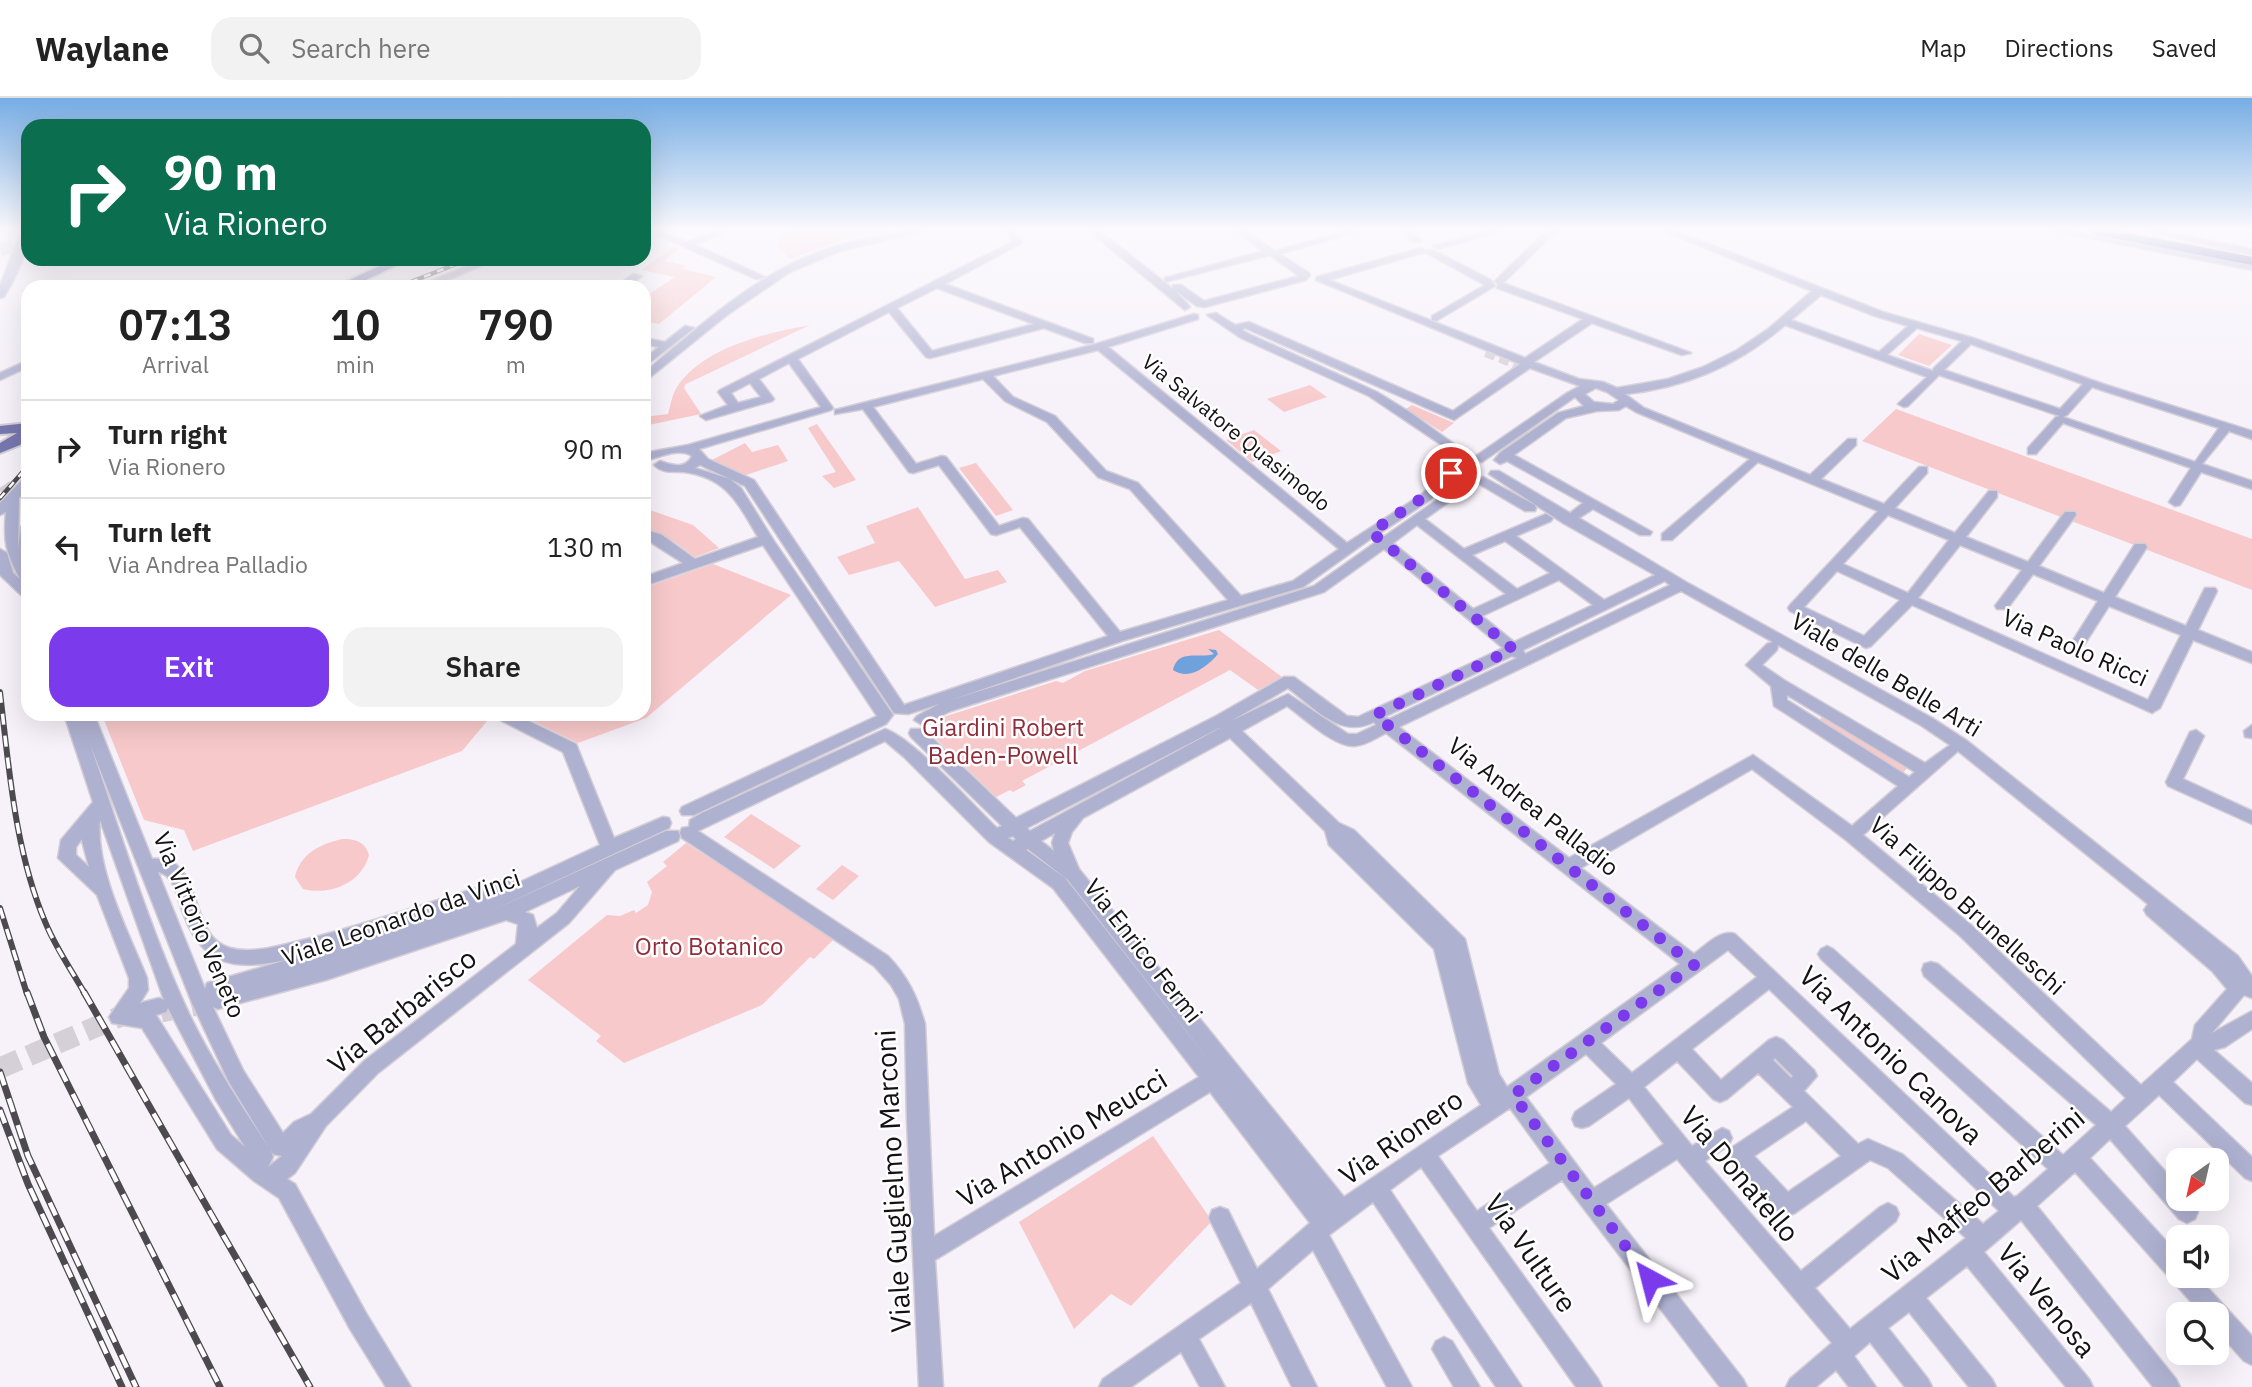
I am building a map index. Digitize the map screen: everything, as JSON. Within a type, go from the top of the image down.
[{"type":"main road","points":[[0,430],[21,430]]},
{"type":"main road","points":[[2,450],[21,433]]},
{"type":"street","points":[[651,360],[749,291]]},
{"type":"street","points":[[735,407],[724,392],[923,291]]},
{"type":"street","points":[[955,291],[1097,343]]},
{"type":"street","points":[[1170,291],[1233,330],[1341,379],[1407,415],[1473,459],[1485,476]]},
{"type":"street","points":[[1180,291],[1199,311],[1242,344],[1362,400],[1437,449],[1460,477],[1485,476]]},
{"type":"street","points":[[829,410],[866,405],[985,375],[1267,291]]},
{"type":"street","points":[[1343,291],[1486,352]]},
{"type":"street","points":[[1344,291],[1524,365],[1576,382],[1624,393],[1655,386],[1710,367],[1756,343],[1818,291]]},
{"type":"street","points":[[1436,318],[1477,291]]},
{"type":"street","points":[[1517,291],[1686,353]]},
{"type":"street","points":[[1822,291],[2090,383],[2252,435]]},
{"type":"street","points":[[891,308],[930,355],[1043,325]]},
{"type":"street","points":[[1233,330],[1245,324],[1454,416],[1592,318]]},
{"type":"street","points":[[1784,320],[1884,352],[1936,373]]},
{"type":"street","points":[[1784,320],[2252,480]]},
{"type":"street","points":[[1884,352],[1916,324]]},
{"type":"street","points":[[1904,404],[1969,340]]},
{"type":"street","points":[[651,342],[672,346]]},
{"type":"street","points":[[651,463],[662,459],[674,449],[696,453],[829,410],[1097,343]]},
{"type":"street","name":"Via Salvatore Quasimodo","points":[[1097,343],[1348,550]]},
{"type":"street","points":[[651,371],[672,346]]},
{"type":"street","points":[[792,359],[829,410]]},
{"type":"street","points":[[1524,365],[1579,393],[1582,399],[1597,407]]},
{"type":"street","points":[[0,377],[21,366]]},
{"type":"street","points":[[1341,379],[1353,372]]},
{"type":"street","points":[[985,375],[1009,399],[1051,419],[1101,474],[1134,486],[1243,607]]},
{"type":"street","points":[[706,416],[768,399],[752,378]]},
{"type":"street","points":[[2032,451],[2090,383]]},
{"type":"street","points":[[1473,459],[1571,396],[1592,386]]},
{"type":"street","points":[[1614,408],[1623,405],[1624,393]]},
{"type":"street","name":"Via Paolo Ricci","points":[[1624,393],[1640,410],[1813,479],[1883,512]]},
{"type":"street","points":[[866,405],[913,469],[942,460],[996,531],[1023,522],[1121,643]]},
{"type":"street","name":"Viale Leonardo da Vinci","points":[[145,866],[165,865],[177,873],[196,928],[209,947],[229,956],[256,957],[290,951],[485,891],[537,879],[610,855],[708,817],[892,721],[1121,643],[1243,607],[1319,589],[1418,519],[1485,476],[1505,455],[1562,415],[1597,407]]},
{"type":"street","name":"Via Paolo Ricci","points":[[1597,407],[1614,408],[1883,512],[2187,635],[2252,658]]},
{"type":"street","points":[[2175,502],[2225,428]]},
{"type":"street","points":[[1813,479],[1852,442]]},
{"type":"street","points":[[651,458],[662,459],[669,469],[683,468],[695,463],[696,453]]},
{"type":"street","points":[[696,453],[704,463],[750,483],[785,534],[892,721]]},
{"type":"street","points":[[1505,455],[1645,532]]},
{"type":"street","name":"Viale Leonardo da Vinci","points":[[1243,607],[1318,574],[1371,532],[1442,485],[1453,468],[1473,459]]},
{"type":"street","points":[[1667,537],[1752,462]]},
{"type":"street","points":[[2199,464],[2252,485]]},
{"type":"street","points":[[683,468],[726,482],[749,508],[767,540],[892,721]]},
{"type":"street","points":[[1923,470],[1795,608],[1866,643],[1910,598],[1993,494]]},
{"type":"street","name":"Viale delle Belle Arti","points":[[1485,476],[1546,518],[1871,690],[1960,744],[2231,961],[2245,988]]},
{"type":"street","name":"Viale delle Belle Arti","points":[[1485,476],[1568,520],[1772,647],[1921,728],[2210,957],[2245,988]]},
{"type":"street","points":[[0,511],[21,488]]},
{"type":"street","points":[[13,499],[12,550],[21,572]]},
{"type":"street","points":[[1568,520],[1592,503]]},
{"type":"street","name":"Via Paolo Ricci","points":[[2002,606],[2070,515]]},
{"type":"street","points":[[1463,554],[1546,518]]},
{"type":"street","points":[[1418,519],[1516,595]]},
{"type":"street","points":[[1371,532],[1525,660]]},
{"type":"street","points":[[651,579],[767,540],[779,542],[785,534]]},
{"type":"street","points":[[1506,535],[1604,606]]},
{"type":"street","points":[[651,536],[692,564]]},
{"type":"street","name":"Via Paolo Ricci","points":[[2080,642],[2140,547]]},
{"type":"street","points":[[0,553],[7,575],[21,585]]},
{"type":"street","name":"Via Paolo Ricci","points":[[1836,566],[2152,708],[2210,591]]},
{"type":"street","points":[[1472,615],[1560,574]]},
{"type":"street","points":[[1381,721],[1513,649],[1604,606],[1668,584]]},
{"type":"street","points":[[1018,839],[1079,813],[1226,725],[1289,681],[1349,723],[1381,721],[1525,660],[1668,584]]},
{"type":"street","name":"Via Paolo Ricci","points":[[2187,635],[2252,668]]},
{"type":"street","name":"Viale Leonardo da Vinci","points":[[892,721],[902,739],[946,707],[1121,643]]},
{"type":"street","points":[[1772,647],[1753,665],[1779,684],[1926,771]]},
{"type":"street","points":[[1779,684],[1779,702],[1910,786]]},
{"type":"street","name":"Via Enrico Fermi","points":[[1074,875],[1018,839],[995,837],[910,753],[892,721],[919,715],[919,727],[993,806],[1018,839],[1113,937]]},
{"type":"street","name":"Via Vittorio Veneto","points":[[74,721],[133,894],[177,1008],[223,1094],[276,1160]]},
{"type":"street","name":"Via Vittorio Veneto","points":[[89,721],[201,1003],[276,1160],[287,1191],[358,1321],[398,1387]]},
{"type":"street","points":[[515,721],[570,748],[610,855]]},
{"type":"street","name":"Via Andrea Palladio","points":[[1381,721],[1694,965]]},
{"type":"street","points":[[1018,839],[1049,809],[1226,725]]},
{"type":"street","points":[[1226,725],[1333,828],[1335,840],[1442,945],[1478,1083],[1503,1101],[1565,1166],[1735,1387]]},
{"type":"street","points":[[2196,736],[2174,782],[2252,818]]},
{"type":"street","points":[[1852,835],[1951,750]]},
{"type":"street","name":"Via Filippo Brunelleschi","points":[[1570,866],[1753,761],[1852,835],[1965,930],[2140,1098]]},
{"type":"street","points":[[102,800],[67,845],[67,858],[104,891]]},
{"type":"street","points":[[102,800],[91,821],[90,841],[104,891],[138,978],[139,989],[127,1015]]},
{"type":"street","points":[[993,806],[1021,812],[1049,809]]},
{"type":"street","name":"Via Enrico Fermi","points":[[1079,813],[1065,829],[1060,843],[1065,860],[1113,937],[1221,1075],[1328,1223],[1400,1387]]},
{"type":"street","name":"Viale Guglielmo Marconi","points":[[681,826],[881,961],[898,979],[908,998],[915,1024],[931,1387]]},
{"type":"street","name":"Viale Leonardo da Vinci","points":[[537,879],[465,915],[216,995],[326,972],[506,913],[610,855]]},
{"type":"street","name":"Via Barbarisco","points":[[276,1160],[371,1067],[563,918],[610,855]]},
{"type":"street","points":[[506,913],[527,920],[528,937],[523,950]]},
{"type":"street","name":"Via Rionero","points":[[1111,1387],[1255,1286],[1328,1223],[1729,939]]},
{"type":"street","name":"Via Antonio Canova","points":[[1729,939],[2018,1207],[2168,1387]]},
{"type":"street","points":[[1827,954],[2070,1163],[2166,1259]]},
{"type":"street","points":[[1931,970],[2111,1125],[2187,1212]]},
{"type":"street","points":[[1582,1119],[1632,1085],[1770,978]]},
{"type":"street","points":[[2245,988],[2235,1006],[2252,1019]]},
{"type":"street","name":"Via Maffeo Barberini","points":[[2200,1045],[2202,1031],[2245,988]]},
{"type":"street","points":[[127,1015],[160,1009]]},
{"type":"street","points":[[127,1015],[148,1020],[224,1142],[276,1160]]},
{"type":"street","name":"Via Maffeo Barberini","points":[[1798,1387],[1843,1348],[1976,1244],[2200,1045],[2218,1041],[2252,1019]]},
{"type":"street","name":"Via Donatello","points":[[1586,1041],[1632,1085],[1684,1153],[1799,1287],[1843,1348],[1864,1387]]},
{"type":"street","points":[[2200,1045],[2252,1096]]},
{"type":"street","points":[[1678,1048],[1720,1093],[1759,1060],[1791,1091],[1808,1108],[1857,1157],[1787,1206],[1738,1155],[1808,1108]]},
{"type":"street","name":"Via Antonio Meucci","points":[[924,1254],[1221,1075]]},
{"type":"street","points":[[2159,1082],[2252,1171]]},
{"type":"street","points":[[1591,1202],[1684,1153],[1722,1138]]},
{"type":"street","name":"Via Venosa","points":[[1857,1157],[1868,1149],[1895,1161],[1976,1244],[2081,1387]]},
{"type":"street","name":"Via Vulture","points":[[1424,1154],[1590,1387]]},
{"type":"street","points":[[1475,1225],[1565,1166]]},
{"type":"street","points":[[1377,1189],[1510,1387]]},
{"type":"street","points":[[1799,1287],[1888,1214]]},
{"type":"street","points":[[1220,1218],[1305,1387]]},
{"type":"street","points":[[2193,1288],[2206,1302]]},
{"type":"street","points":[[1911,1297],[1984,1387]]},
{"type":"street","points":[[1872,1326],[1920,1387]]},
{"type":"street","points":[[2229,1327],[2252,1353]]},
{"type":"street","points":[[1185,1336],[1213,1387]]},
{"type":"street","points":[[1444,1349],[1468,1387]]},
{"type":"green space","points":[[699,291],[659,324],[651,322],[651,292]]},
{"type":"green space","points":[[810,325],[686,384],[684,388],[701,414],[651,425],[651,416],[668,414],[677,387],[688,373],[719,352],[775,332]]},
{"type":"green space","points":[[1919,334],[1952,345],[1929,366],[1898,355]]},
{"type":"green space","points":[[1310,385],[1327,397],[1284,412],[1267,399]]},
{"type":"green space","points":[[1412,405],[1454,423],[1442,432],[1406,409]]},
{"type":"green space","points":[[1896,409],[2252,539],[2252,590],[1862,441]]},
{"type":"green space","points":[[817,424],[856,480],[834,488],[822,476],[836,472],[808,428]]},
{"type":"green space","points":[[1254,430],[1281,451],[1252,462],[1226,440]]},
{"type":"green space","points":[[745,443],[752,452],[778,445],[788,461],[746,475],[710,461]]},
{"type":"green space","points":[[976,463],[1013,510],[996,516],[959,468]]},
{"type":"green space","points":[[918,507],[965,579],[998,570],[1007,582],[935,607],[899,561],[849,575],[837,557],[875,543],[866,526]]},
{"type":"green space","points":[[651,510],[693,525],[719,548],[695,557],[673,541],[651,530]]},
{"type":"green space","points":[[713,564],[791,595],[651,714],[651,586]]},
{"type":"green space","name":"Giardini Robert Baden-Powell","points":[[1219,630],[1282,677],[1258,690],[1230,670],[1022,781],[1026,785],[1013,792],[1010,790],[996,797],[930,733],[934,720],[1056,681],[1063,683],[1085,671]]},
{"type":"green space","points":[[1825,714],[1910,765],[1900,776],[1815,725]]},
{"type":"green space","points":[[104,721],[487,721],[462,751],[193,851],[184,830],[144,820]]},
{"type":"green space","points":[[532,721],[638,721],[578,743]]},
{"type":"green space","points":[[751,814],[801,846],[774,869],[724,837]]},
{"type":"green space","points":[[342,839],[359,842],[367,850],[369,855],[360,873],[334,889],[303,889],[295,877],[301,862],[319,847]]},
{"type":"green space","name":"Orto Botanico","points":[[686,843],[835,938],[814,959],[810,957],[762,1005],[624,1063],[596,1041],[601,1036],[528,980],[607,915],[620,916],[634,910],[636,913],[648,905],[652,892],[647,882],[667,866],[663,862]]},
{"type":"green space","points":[[842,865],[859,876],[833,900],[816,889]]},
{"type":"green space","points":[[1153,1136],[1212,1221],[1131,1306],[1111,1294],[1074,1329],[1019,1222]]},
{"type":"water","points":[[1208,649],[1216,650],[1218,654],[1203,668],[1185,674],[1173,670],[1176,663],[1184,657],[1214,654]]},
{"type":"tunnel","points":[[1486,352],[1518,365]]},
{"type":"tunnel","points":[[4,485],[14,499]]},
{"type":"tunnel","points":[[161,1012],[213,1002]]},
{"type":"tunnel","points":[[0,1068],[119,1017]]},
{"type":"railway","points":[[0,498],[21,474]]},
{"type":"railway","points":[[0,692],[15,810],[35,897],[59,951],[85,994]]},
{"type":"railway","points":[[0,908],[27,994]]},
{"type":"railway","points":[[27,992],[44,1037],[220,1387]]},
{"type":"railway","points":[[84,992],[310,1387]]},
{"type":"railway","points":[[0,1072],[28,1156],[136,1387]]},
{"type":"railway","points":[[0,1110],[28,1184],[122,1387]]},
{"type":"route","points":[[1451,473],[1442,485],[1385,526],[1371,532],[1513,649],[1375,715],[1694,965],[1513,1095],[1650,1279]]}]
